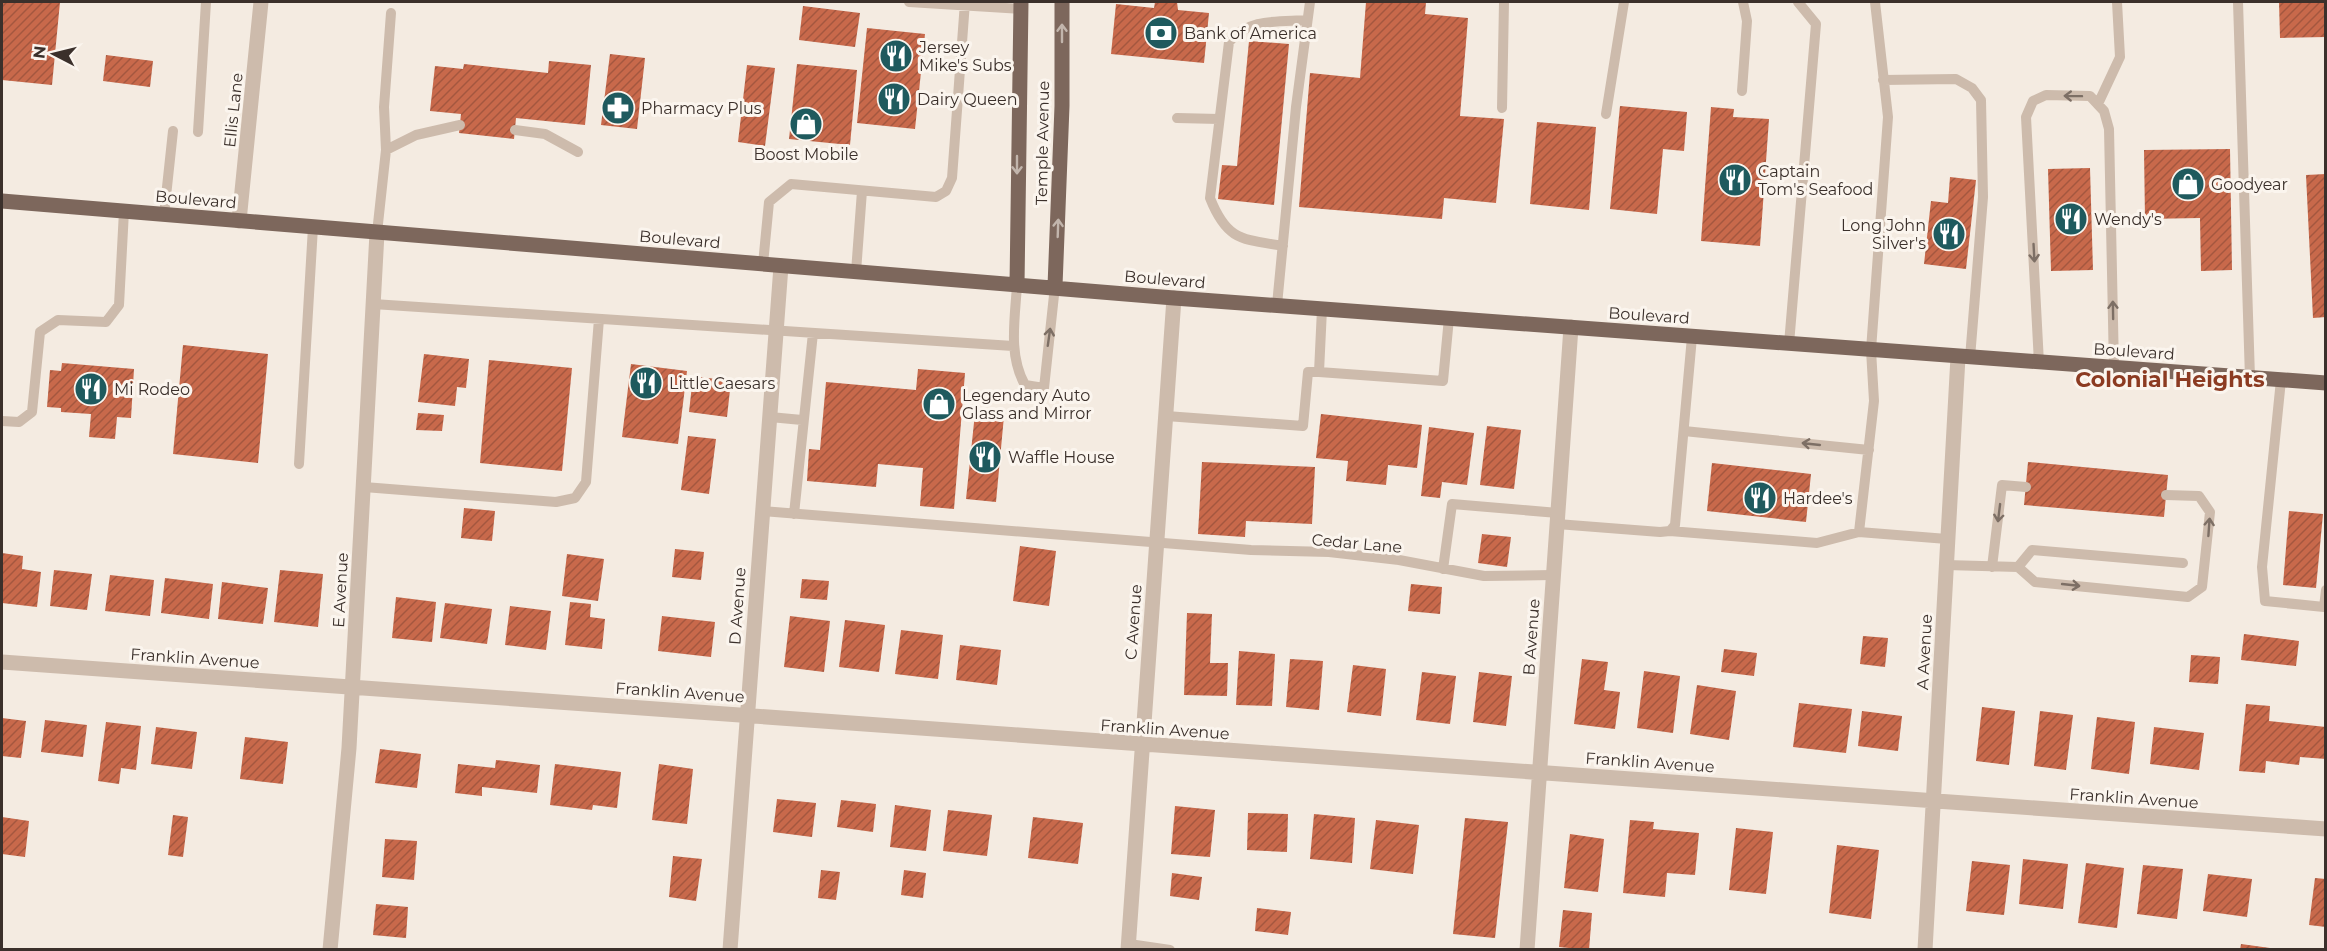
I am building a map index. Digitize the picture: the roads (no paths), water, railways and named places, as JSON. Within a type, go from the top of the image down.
[{"type":"main road","name":"Temple Avenue","points":[[1055,286],[1062,106],[1062,2]]},
{"type":"main road","name":"Temple Avenue","points":[[1017,285],[1021,5]]},
{"type":"main road","name":"Boulevard","points":[[2,201],[781,266],[1055,286],[1174,298],[2325,383]]},
{"type":"street","name":"Ellis Lane","points":[[239,221],[261,2]]},
{"type":"street","name":"E Avenue","points":[[330,950],[352,687],[377,233]]},
{"type":"street","name":"D Avenue","points":[[730,950],[781,266]]},
{"type":"street","name":"C Avenue","points":[[1128,947],[1174,298]]},
{"type":"street","name":"B Avenue","points":[[1527,950],[1570,327]]},
{"type":"street","name":"A Avenue","points":[[1925,950],[1947,539],[1964,357]]},
{"type":"street","name":"Franklin Avenue","points":[[2,662],[2325,829]]},
{"type":"lane","points":[[198,132],[206,2]]},
{"type":"lane","points":[[909,2],[1021,5]]},
{"type":"lane","points":[[1277,305],[1310,2]]},
{"type":"lane","points":[[1502,108],[1504,2]]},
{"type":"lane","points":[[1606,114],[1624,2]]},
{"type":"lane","points":[[1742,91],[1747,21],[1743,2]]},
{"type":"lane","points":[[1790,344],[1816,24],[1798,2]]},
{"type":"lane","points":[[1859,532],[1874,401],[1871,350],[1888,117],[1875,2]]},
{"type":"lane","points":[[2098,104],[2120,57],[2117,2]]},
{"type":"lane","points":[[2238,2],[2250,378]]},
{"type":"lane","points":[[762,264],[769,201],[791,184],[936,197],[946,191],[952,178],[965,3]]},
{"type":"lane","points":[[377,233],[386,150],[384,107],[391,13]]},
{"type":"lane","points":[[1283,246],[1241,238],[1219,220],[1210,198],[1229,42],[1240,30],[1262,23],[1307,20]]},
{"type":"lane","points":[[1884,80],[1956,79],[1972,88],[1981,100],[1983,197],[1964,357]]},
{"type":"lane","points":[[2039,363],[2026,117],[2033,101],[2046,95],[2090,96],[2104,111],[2109,129],[2115,368]]},
{"type":"lane","points":[[1177,118],[1220,119]]},
{"type":"lane","points":[[386,150],[416,135],[460,125]]},
{"type":"lane","points":[[515,130],[545,134],[578,152]]},
{"type":"lane","points":[[164,215],[173,131]]},
{"type":"lane","points":[[856,272],[862,191]]},
{"type":"lane","points":[[2,421],[19,422],[32,412],[40,332],[58,321],[106,322],[119,305],[124,212]]},
{"type":"lane","points":[[299,464],[313,227]]},
{"type":"lane","points":[[1017,285],[1013,346],[1016,370],[1025,385],[1044,388],[1055,286]]},
{"type":"lane","points":[[374,304],[1013,346]]},
{"type":"lane","points":[[1319,372],[1322,309]]},
{"type":"lane","points":[[1166,416],[1303,426],[1308,372],[1443,381],[1449,318]]},
{"type":"lane","points":[[364,488],[556,502],[575,498],[586,482],[599,319]]},
{"type":"lane","points":[[794,514],[802,420],[813,333]]},
{"type":"lane","points":[[1670,531],[1675,525],[1692,337]]},
{"type":"lane","points":[[2281,380],[2262,567],[2265,601],[2324,607],[2325,590]]},
{"type":"lane","points":[[770,417],[802,420]]},
{"type":"lane","points":[[1683,431],[1869,450]]},
{"type":"lane","points":[[1992,567],[2002,485],[2026,487]]},
{"type":"lane","points":[[1946,565],[2018,567],[2035,582],[2188,597],[2202,587],[2210,512],[2199,496],[2166,495]]},
{"type":"lane","points":[[1443,569],[1452,504],[1557,519],[1817,543],[1859,532],[1947,539]]},
{"type":"lane","name":"Cedar Lane","points":[[762,511],[1157,543],[1282,552],[1329,552],[1484,576],[1554,575]]},
{"type":"lane","points":[[2018,567],[2032,550],[2183,563]]},
{"type":"lane","points":[[1128,947],[1170,950]]},
{"type":"place","name":"Bank of America","points":[[1161,33]]},
{"type":"place","name":"Jersey Mike's Subs","points":[[896,56]]},
{"type":"place","name":"Dairy Queen","points":[[894,99]]},
{"type":"place","name":"Pharmacy Plus","points":[[618,108]]},
{"type":"place","name":"Boost Mobile","points":[[806,124]]},
{"type":"place","name":"Captain Tom's Seafood","points":[[1735,180]]},
{"type":"place","name":"Goodyear","points":[[2188,184]]},
{"type":"place","name":"Wendy's","points":[[2071,219]]},
{"type":"place","name":"Long John Silver's","points":[[1949,234]]},
{"type":"place","name":"Little Caesars","points":[[646,383]]},
{"type":"place","name":"Mi Rodeo","points":[[91,389]]},
{"type":"place","name":"Legendary Auto Glass and Mirror","points":[[939,404]]},
{"type":"place","name":"Waffle House","points":[[985,457]]},
{"type":"place","name":"Hardee's","points":[[1760,498]]},
{"type":"district","name":"Colonial Heights","points":[[2170,379]]}]
